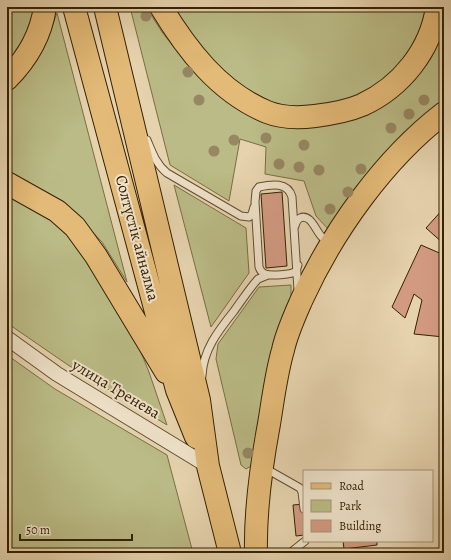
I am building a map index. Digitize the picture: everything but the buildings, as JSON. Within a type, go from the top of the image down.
[{"type":"main road","points":[[7,78],[23,61],[32,48],[39,32],[45,7]]},
{"type":"main road","name":"Солтүстік айналма","points":[[74,7],[177,390],[208,466]]},
{"type":"main road","name":"Солтүстік айналма","points":[[105,7],[199,400],[208,466],[230,553]]},
{"type":"main road","points":[[161,7],[176,32],[193,54],[212,74],[242,99],[269,113],[286,117],[305,117],[326,115],[361,105],[377,97],[390,87],[415,62],[425,45],[432,27],[437,7]]},
{"type":"main road","points":[[256,553],[255,527],[257,496],[283,350],[293,320],[312,277],[336,235],[362,199],[411,142],[444,113]]},
{"type":"main road","points":[[7,183],[57,211],[75,227],[96,256],[147,343],[177,390]]},
{"type":"street","name":"улица Тренева","points":[[7,338],[58,374],[208,466]]},
{"type":"lane","points":[[123,81],[154,157],[166,173],[244,218],[252,214],[255,202]]},
{"type":"lane","points":[[270,275],[264,274],[259,267],[255,202],[256,191],[260,187],[279,185],[288,188],[292,197],[298,265],[298,293],[293,320]]},
{"type":"lane","points":[[295,230],[297,220],[304,217],[310,220],[324,238],[331,240],[336,235]]},
{"type":"lane","points":[[199,400],[202,368],[206,353],[212,340],[258,279],[262,276],[294,273],[298,265]]},
{"type":"lane","points":[[264,453],[264,461],[267,469],[300,488],[303,500]]},
{"type":"lane","points":[[290,553],[304,542]]},
{"type":"green space","points":[[7,7],[36,7],[30,30],[7,65]]},
{"type":"green space","points":[[130,7],[146,7],[162,32],[184,60],[208,85],[236,107],[354,118],[444,21],[444,99],[419,120],[329,230],[316,216],[304,181],[265,174],[266,147],[240,139],[229,201],[170,165]]},
{"type":"green space","points":[[171,7],[429,7],[424,28],[410,51],[393,71],[371,87],[348,99],[323,106],[297,107],[271,102],[246,90],[235,82],[205,52]]},
{"type":"green space","points":[[57,13],[127,282],[102,242],[77,216],[7,175],[7,91],[12,87],[48,36]]},
{"type":"green space","points":[[174,185],[246,228],[249,273],[211,327]]},
{"type":"green space","points":[[7,192],[65,228],[131,328],[149,372],[167,425],[68,365],[7,323]]},
{"type":"green space","points":[[291,285],[291,303],[251,466],[246,469],[241,465],[216,359],[218,344],[259,287]]},
{"type":"green space","points":[[7,355],[55,389],[167,455],[193,553],[7,553]]}]
